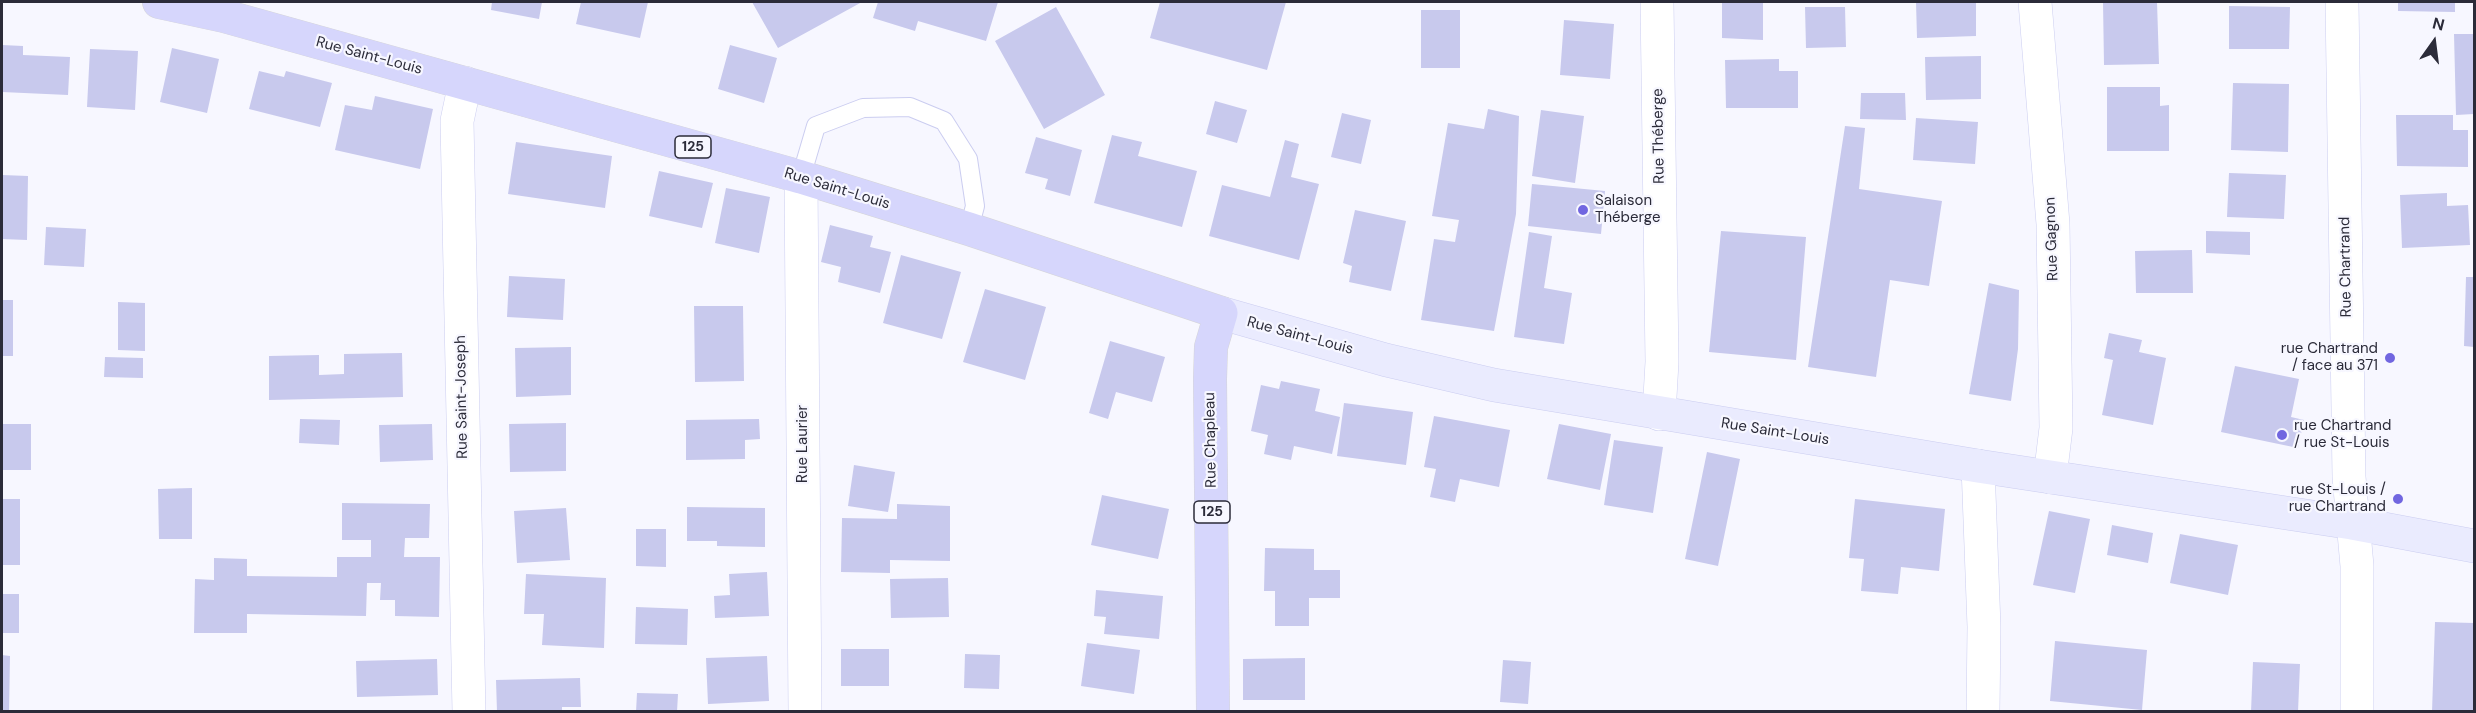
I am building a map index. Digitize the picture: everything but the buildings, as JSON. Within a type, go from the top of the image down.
[{"type":"main road","name":"Rue Saint-Louis","points":[[157,2],[206,11],[801,177],[969,229],[1221,313],[1458,378],[1659,414],[1978,466],[2352,523],[2475,546]]},
{"type":"main road","name":"Rue Chapleau","points":[[1214,711],[1210,379],[1211,347],[1221,313]]},
{"type":"street","name":"Rue Théberge","points":[[1656,2],[1662,362],[1659,414]]},
{"type":"street","name":"Rue Gagnon","points":[[2035,2],[2053,224],[2056,428],[2050,477]]},
{"type":"street","name":"Rue Chartrand","points":[[2342,2],[2349,477],[2356,566],[2357,711]]},
{"type":"street","name":"Rue Saint-Joseph","points":[[465,83],[456,121],[469,711]]},
{"type":"street","name":"Rue Laurier","points":[[801,177],[805,711]]},
{"type":"street","points":[[1978,466],[1984,627],[1983,711]]},
{"type":"lane","points":[[801,177],[816,126],[863,108],[910,106],[944,121],[968,159],[975,206],[969,229]]},
{"type":"place","name":"Salaison Théberge","points":[[1583,210]]},
{"type":"place","name":"rue Chartrand / face au 371","points":[[2390,358]]},
{"type":"place","name":"rue Chartrand / rue St-Louis","points":[[2282,435]]},
{"type":"place","name":"rue St-Louis / rue Chartrand","points":[[2398,499]]}]
